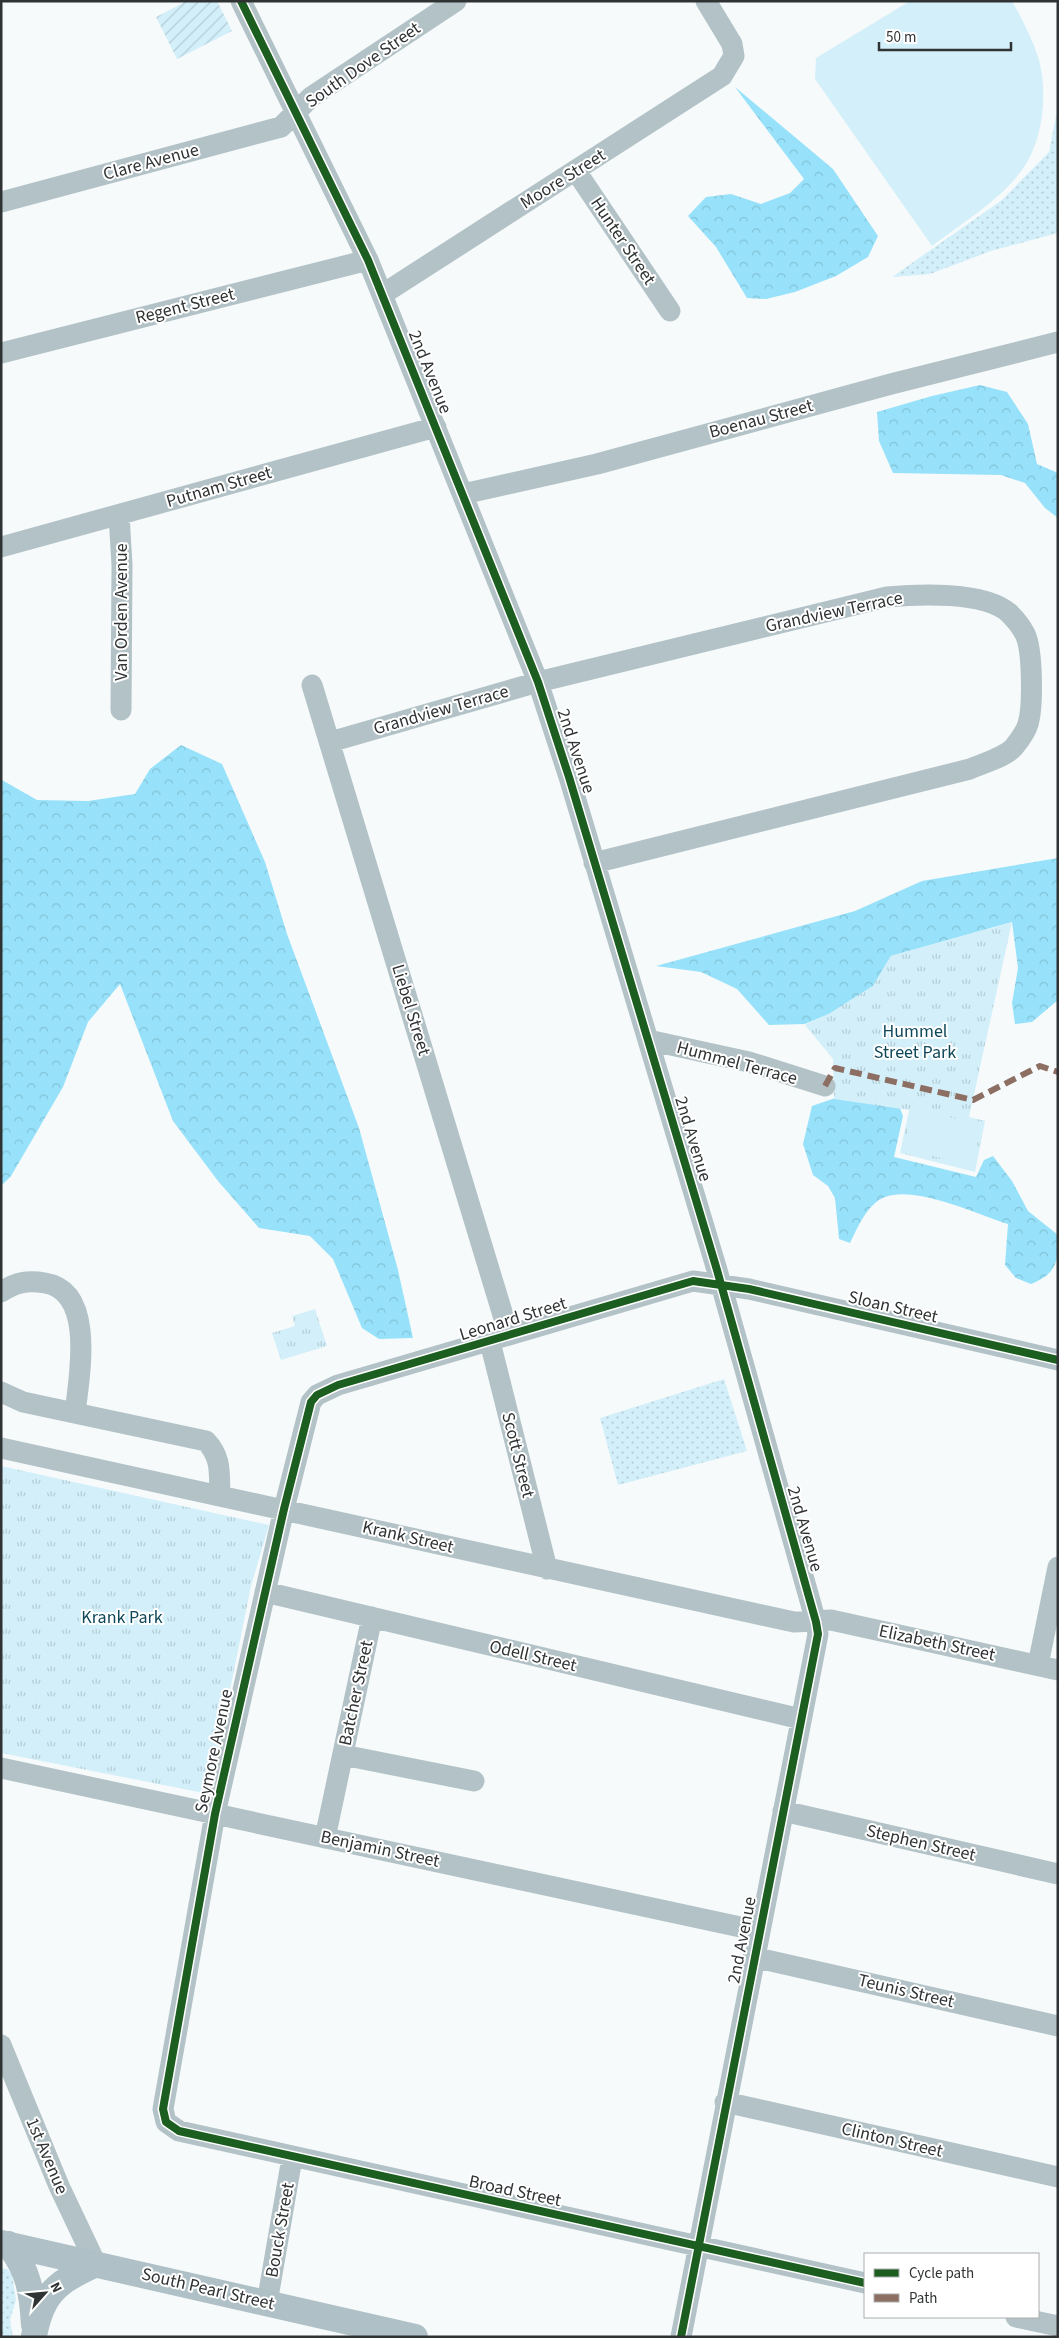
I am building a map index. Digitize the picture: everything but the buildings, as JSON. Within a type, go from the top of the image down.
[{"type":"main road","name":"South Pearl Street","points":[[5,2244],[415,2337]]},
{"type":"main road","points":[[5,2244],[24,2266],[29,2279],[34,2336]]},
{"type":"main road","points":[[34,2336],[38,2317],[44,2302],[56,2287],[66,2278],[96,2264]]},
{"type":"street","name":"2nd Avenue","points":[[241,1],[383,294],[538,682],[569,777],[648,1040],[720,1284],[816,1622],[818,1634],[681,2337]]},
{"type":"street","name":"South Dove Street","points":[[296,114],[312,97],[456,1]]},
{"type":"street","name":"Moore Street","points":[[383,294],[576,172],[722,76],[734,56],[732,44],[706,1]]},
{"type":"street","name":"Clare Avenue","points":[[1,202],[281,127],[296,114]]},
{"type":"street","name":"Hunter Street","points":[[576,172],[670,311]]},
{"type":"street","name":"Regent Street","points":[[1,353],[368,260]]},
{"type":"street","name":"Boenau Street","points":[[463,494],[597,464],[891,384],[1058,342]]},
{"type":"street","name":"Putnam Street","points":[[1,547],[436,427]]},
{"type":"street","name":"Van Orden Avenue","points":[[119,515],[122,565],[121,710]]},
{"type":"street","name":"Grandview Terrace","points":[[330,742],[538,682],[887,597],[928,594],[995,605],[1008,613],[1025,635],[1032,666],[1028,725],[1013,748],[996,758],[970,769],[594,863]]},
{"type":"street","name":"Liebel Street","points":[[312,684],[499,1338]]},
{"type":"street","name":"Hummel Terrace","points":[[648,1040],[749,1062],[825,1086]]},
{"type":"street","points":[[1,1292],[14,1284],[32,1280],[52,1284],[70,1297],[79,1319],[81,1364],[75,1413]]},
{"type":"street","name":"Leonard Street","points":[[317,1395],[338,1385],[693,1281],[720,1284]]},
{"type":"street","name":"Sloan Street","points":[[720,1284],[1058,1360]]},
{"type":"street","name":"Scott Street","points":[[499,1338],[547,1569]]},
{"type":"street","points":[[1,1392],[23,1402],[206,1441],[215,1450],[219,1461],[220,1495]]},
{"type":"street","name":"Seymore Avenue","points":[[165,2118],[163,2109],[215,1814],[284,1509],[311,1402],[317,1395]]},
{"type":"street","name":"Krank Street","points":[[1,1448],[794,1622],[816,1622]]},
{"type":"street","points":[[1048,1668],[1058,1568]]},
{"type":"street","name":"Odell Street","points":[[265,1592],[801,1720]]},
{"type":"street","name":"Batcher Street","points":[[372,1617],[343,1755],[474,1781]]},
{"type":"street","name":"Elizabeth Street","points":[[816,1622],[832,1620],[1048,1668]]},
{"type":"street","points":[[325,1838],[343,1755]]},
{"type":"street","name":"Benjamin Street","points":[[1,1768],[759,1931]]},
{"type":"street","name":"Stephen Street","points":[[783,1811],[1058,1874]]},
{"type":"street","name":"Teunis Street","points":[[754,1956],[1058,2026]]},
{"type":"street","name":"1st Avenue","points":[[1,2046],[59,2186],[96,2264]]},
{"type":"street","name":"Clinton Street","points":[[726,2102],[1058,2177]]},
{"type":"street","name":"Broad Street","points":[[165,2118],[166,2122],[179,2131],[292,2158],[864,2283]]},
{"type":"street","name":"Bouck Street","points":[[267,2303],[292,2158]]},
{"type":"street","points":[[1021,2318],[1058,2326]]},
{"type":"green space","points":[[187,1],[217,1],[232,31],[177,59],[156,17]]},
{"type":"green space","points":[[910,1],[1012,1],[1037,52],[1042,74],[1043,103],[1039,132],[1035,146],[1022,170],[991,202],[932,246],[815,79],[816,58]]},
{"type":"green space","points":[[735,87],[833,169],[878,236],[868,257],[836,276],[795,292],[766,299],[747,298],[716,247],[688,216],[706,197],[731,194],[761,204],[790,193],[804,179]]},
{"type":"green space","points":[[1058,106],[1058,233],[991,251],[930,274],[892,277],[1002,200],[1049,152]]},
{"type":"green space","points":[[980,385],[1007,392],[1028,424],[1037,464],[1058,473],[1058,518],[1045,508],[1025,483],[1001,475],[893,473],[879,441],[877,412],[932,396]]},
{"type":"green space","points":[[181,745],[222,764],[265,862],[287,934],[359,1128],[398,1270],[413,1338],[379,1339],[362,1328],[333,1259],[310,1236],[259,1228],[218,1181],[173,1121],[120,984],[88,1022],[63,1087],[11,1176],[1,1186],[1,775],[2,780],[37,800],[88,801],[135,794],[150,769]]},
{"type":"green space","points":[[1058,858],[1058,1000],[1032,1022],[1015,1024],[1012,1003],[1018,968],[1012,922],[891,956],[873,986],[829,1014],[805,1024],[769,1025],[737,989],[701,972],[656,966],[855,911],[922,881]]},
{"type":"green space","name":"Hummel Street Park","points":[[1012,922],[969,1117],[985,1121],[975,1172],[900,1153],[909,1110],[834,1099],[833,1059],[805,1025],[829,1014],[873,986],[891,956]]},
{"type":"green space","points":[[844,1095],[898,1103],[903,1116],[894,1157],[976,1177],[984,1160],[993,1156],[1012,1181],[1028,1211],[1058,1235],[1057,1259],[1051,1271],[1040,1280],[1031,1284],[1016,1278],[1005,1265],[1008,1224],[946,1202],[913,1195],[898,1194],[879,1200],[868,1210],[850,1243],[839,1239],[835,1198],[828,1186],[813,1175],[803,1144],[812,1106]]},
{"type":"green space","points":[[914,1108],[980,1125],[969,1166],[904,1148]]},
{"type":"green space","points":[[315,1309],[327,1346],[281,1360],[272,1333],[295,1326],[292,1316]]},
{"type":"green space","points":[[724,1379],[747,1451],[618,1485],[600,1418]]},
{"type":"green space","name":"Krank Park","points":[[1,1466],[269,1525],[251,1586],[209,1794],[1,1753]]},
{"type":"green space","points":[[1,2268],[7,2269],[12,2275],[16,2300],[10,2320],[13,2337],[1,2337]]},
{"type":"marked path","points":[[825,1086],[835,1068],[973,1100],[1040,1066],[1058,1072]]},
{"type":"cycle path","points":[[241,1],[368,260],[538,682],[569,777],[717,1270],[816,1622],[818,1634],[681,2337]]},
{"type":"cycle path","points":[[864,2283],[179,2131],[166,2122],[163,2109],[215,1814],[284,1509],[311,1402],[317,1395],[338,1385],[693,1281],[749,1289],[1058,1360]]}]
